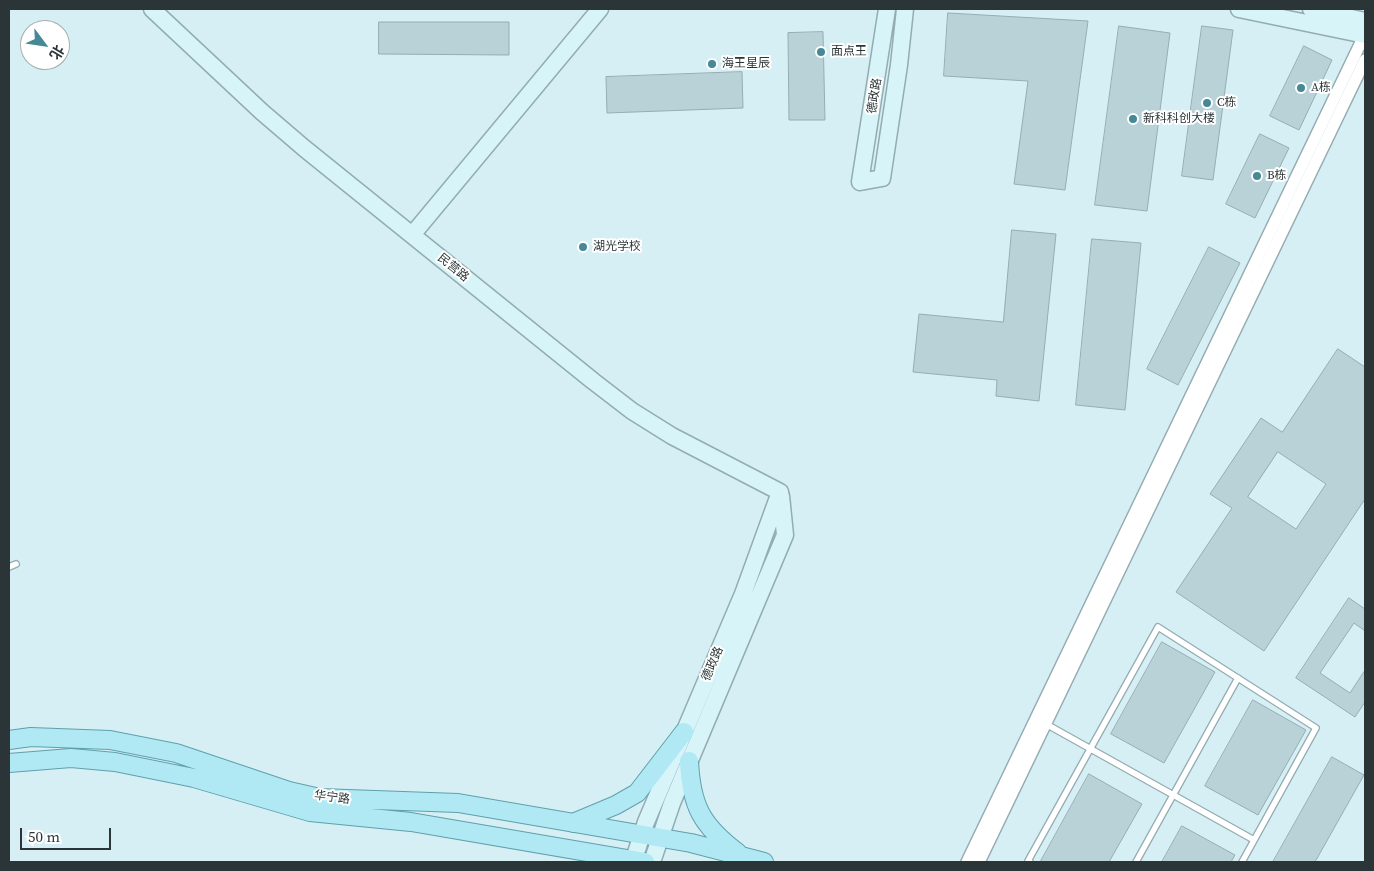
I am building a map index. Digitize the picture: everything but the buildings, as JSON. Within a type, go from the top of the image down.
[{"type":"main road","points":[[573,823],[616,805],[637,793],[684,732]]},
{"type":"main road","name":"华宁路","points":[[9,740],[31,737],[110,740],[176,754],[320,798],[458,803],[691,843],[764,862]]},
{"type":"main road","name":"华宁路","points":[[9,763],[72,758],[115,762],[194,778],[310,812],[411,822],[637,862]]},
{"type":"main road","points":[[689,761],[690,784],[694,801],[701,816],[713,832],[742,856]]},
{"type":"main road","points":[[567,850],[586,862]]},
{"type":"street","name":"民营路","points":[[152,9],[269,118],[632,411],[672,436],[780,492]]},
{"type":"street","points":[[412,235],[600,9]]},
{"type":"street","name":"德政路","points":[[887,9],[860,182],[882,178],[899,65],[905,9]]},
{"type":"street","points":[[967,862],[1365,35],[1239,9]]},
{"type":"street","points":[[1311,9],[1365,21]]},
{"type":"street","points":[[979,862],[1365,60]]},
{"type":"street","name":"德政路","points":[[652,862],[689,761],[785,535],[780,492]]},
{"type":"street","name":"德政路","points":[[637,862],[641,835],[742,594],[780,492]]},
{"type":"lane","points":[[9,567],[16,564]]},
{"type":"lane","points":[[1030,862],[1028,861],[1158,627],[1316,728],[1242,862]]},
{"type":"lane","points":[[1136,862],[1238,678]]},
{"type":"lane","points":[[1046,724],[1254,840]]},
{"type":"place","name":"面点王","points":[[821,52]]},
{"type":"place","name":"海王星辰","points":[[712,64]]},
{"type":"place","name":"A栋","points":[[1301,88]]},
{"type":"place","name":"C栋","points":[[1207,103]]},
{"type":"place","name":"新科科创大楼","points":[[1133,119]]},
{"type":"place","name":"B栋","points":[[1257,176]]},
{"type":"place","name":"湖光学校","points":[[583,247]]}]
